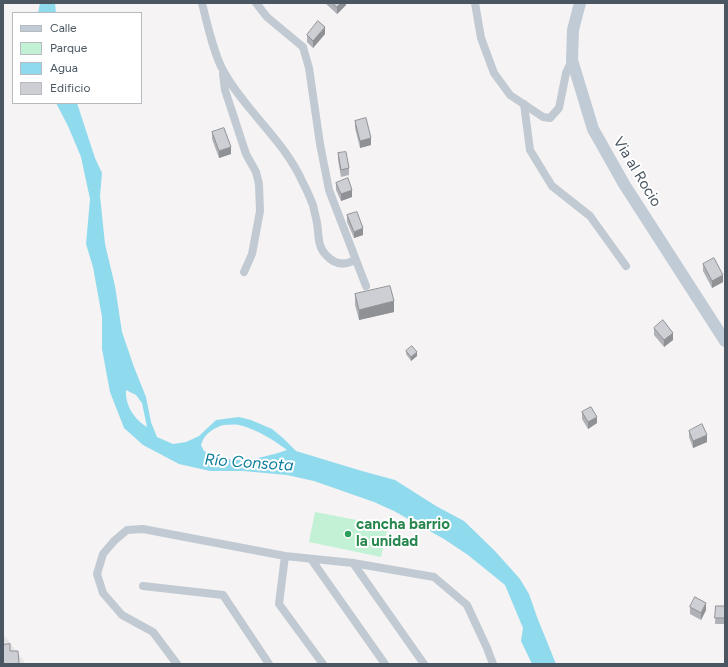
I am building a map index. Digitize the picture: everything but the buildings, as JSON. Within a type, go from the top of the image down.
[{"type":"main road","name":"Via al Rocio","points":[[580,3],[572,30],[572,60],[593,129],[624,184],[725,341]]},
{"type":"street","points":[[202,3],[223,71],[225,90],[246,154],[256,172],[259,184],[260,211],[252,254],[244,272]]},
{"type":"street","points":[[256,3],[267,18],[303,47],[309,68],[320,144],[329,190],[366,286]]},
{"type":"street","points":[[476,3],[481,38],[494,73],[510,95],[542,117],[550,118],[559,108],[566,73],[572,60]]},
{"type":"street","points":[[223,71],[234,88],[285,152],[303,181],[312,204],[317,224],[319,242],[324,253],[334,262],[343,264],[355,260]]},
{"type":"street","points":[[524,104],[530,150],[552,186],[590,216],[626,266]]},
{"type":"street","points":[[177,664],[153,632],[122,615],[103,593],[97,574],[103,554],[126,530],[143,529],[285,556],[353,563],[434,577],[467,605],[493,664]]},
{"type":"street","points":[[285,556],[279,604],[323,664]]},
{"type":"street","points":[[311,559],[385,664]]},
{"type":"street","points":[[353,563],[424,664]]},
{"type":"street","points":[[143,586],[223,595],[269,664]]},
{"type":"shaded area","points":[[3,634],[26,664],[3,664]]},
{"type":"green space","name":"cancha barrio la unidad","points":[[315,512],[388,526],[381,557],[309,542]]},
{"type":"water","points":[[40,3],[55,3],[56,12],[38,12]]},
{"type":"water","name":"Río Consota","points":[[57,104],[77,104],[95,158],[102,173],[100,196],[105,244],[115,286],[122,332],[146,397],[151,422],[157,437],[173,444],[186,442],[199,436],[216,420],[239,417],[251,420],[272,429],[296,451],[395,480],[436,506],[464,521],[495,551],[520,579],[529,594],[556,664],[532,664],[521,641],[523,628],[505,585],[468,555],[444,539],[394,511],[374,502],[314,481],[287,475],[243,471],[210,471],[179,464],[143,445],[124,428],[110,392],[102,349],[102,317],[93,267],[86,244],[90,199],[81,157]],"holes":[[[126,390],[136,395],[142,403],[147,427],[142,424],[131,411],[127,401]],[[223,425],[237,425],[252,429],[271,439],[287,450],[262,457],[237,460],[216,456],[204,451],[201,445],[202,441],[212,430]]]},
{"type":"place","name":"cancha barrio la unidad","points":[[348,534]]}]
